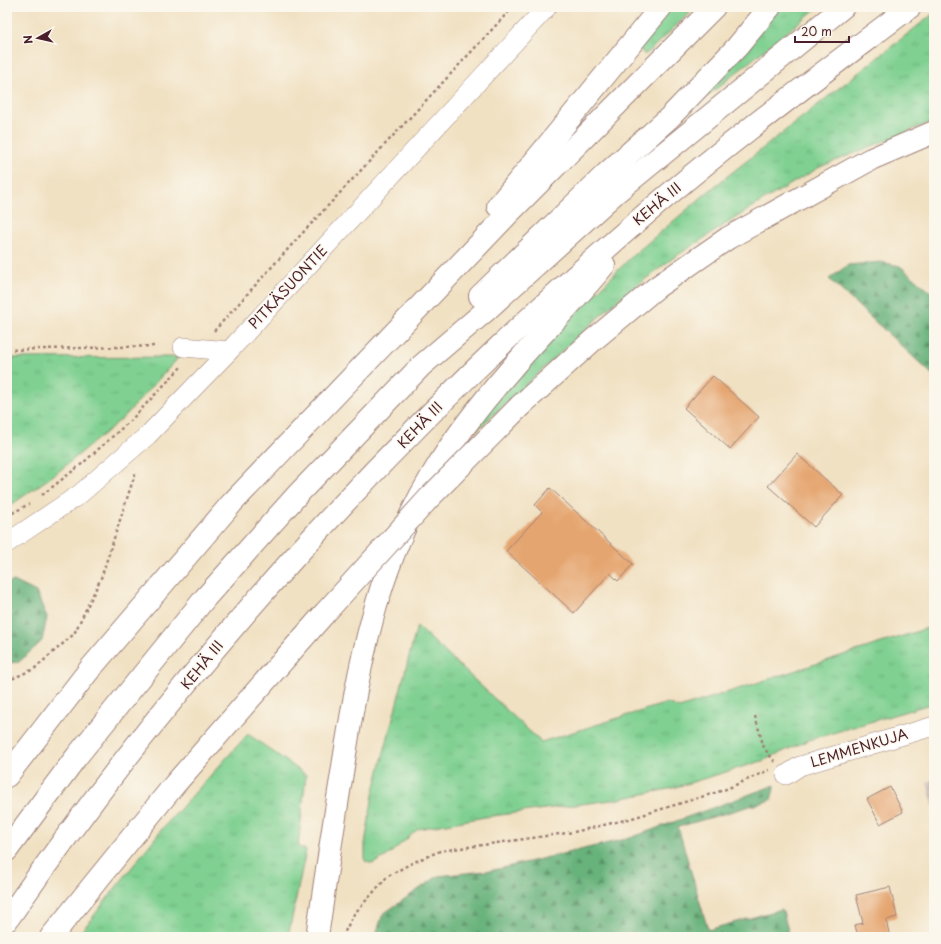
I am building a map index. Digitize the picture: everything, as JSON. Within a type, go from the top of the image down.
[{"type":"highway","points":[[429,296],[503,199],[661,7]]},
{"type":"highway","points":[[7,776],[90,669],[232,503],[429,296],[656,64],[714,7]]},
{"type":"highway","points":[[7,850],[77,756],[206,596],[298,494],[421,366],[462,314],[606,174],[670,117],[736,47],[770,7]]},
{"type":"highway","points":[[421,366],[483,313],[614,194],[844,7]]},
{"type":"highway","name":"KEHÄ III","points":[[7,920],[105,787],[228,634],[331,518],[464,379],[640,218],[752,126],[910,7]]},
{"type":"highway","points":[[51,937],[175,784],[324,614],[429,498],[520,406],[592,341],[657,287],[728,238],[871,159],[934,132]]},
{"type":"highway","points":[[828,184],[872,171],[934,146]]},
{"type":"highway","points":[[317,937],[354,695],[374,606],[386,568],[413,511],[434,472],[457,437],[487,397],[593,279],[640,218]]},
{"type":"street","name":"PITKÄSUONTIE","points":[[7,543],[80,494],[148,435],[229,351],[547,7]]},
{"type":"street","points":[[191,348],[229,351]]},
{"type":"street","name":"LEMMENKUJA","points":[[782,770],[934,726]]},
{"type":"path","points":[[41,496],[132,419],[191,348],[296,239],[513,7]]},
{"type":"path","points":[[7,350],[156,346]]},
{"type":"path","points":[[7,681],[34,669],[74,634],[101,578],[138,465]]},
{"type":"path","points":[[7,516],[35,501]]},
{"type":"path","points":[[342,937],[354,914],[388,876],[412,863],[440,851],[574,832],[629,819],[724,790],[762,774],[782,770],[764,748],[755,716]]},
{"type":"shaded area","points":[[934,779],[934,808],[927,783]]},
{"type":"green space","points":[[669,7],[696,7],[645,55],[637,46]]},
{"type":"green space","points":[[776,7],[818,7],[686,113]]},
{"type":"green space","points":[[934,13],[934,121],[820,167],[762,201],[673,258],[614,303],[476,431],[478,423],[542,348],[631,257],[715,186]]},
{"type":"green space","points":[[881,262],[900,266],[934,295],[934,376],[829,279],[848,265]]},
{"type":"green space","points":[[179,357],[124,417],[58,472],[11,505],[7,495],[7,358]]},
{"type":"green space","points":[[14,581],[36,592],[47,617],[42,641],[19,662],[7,663],[7,583]]},
{"type":"green space","points":[[417,626],[541,742],[667,703],[679,708],[934,626],[934,703],[809,740],[762,761],[673,788],[619,799],[485,817],[418,829],[387,856],[372,864],[365,861],[365,844],[373,794]]},
{"type":"green space","points":[[248,734],[306,775],[298,847],[306,850],[288,937],[77,937],[162,829]]},
{"type":"green space","points":[[775,785],[771,800],[678,827],[708,930],[782,909],[790,937],[375,937],[383,914],[438,876],[494,870],[630,838]]},
{"type":"building","points":[[713,376],[759,417],[730,449],[684,408]]},
{"type":"building","points":[[797,454],[843,495],[814,527],[768,486]]},
{"type":"building","points":[[550,488],[633,564],[618,581],[610,573],[574,613],[506,551],[542,512],[535,505]]},
{"type":"building","points":[[890,787],[903,812],[880,824],[867,799]]},
{"type":"building","points":[[890,887],[897,917],[886,920],[890,937],[858,937],[855,925],[863,923],[856,895]]}]
